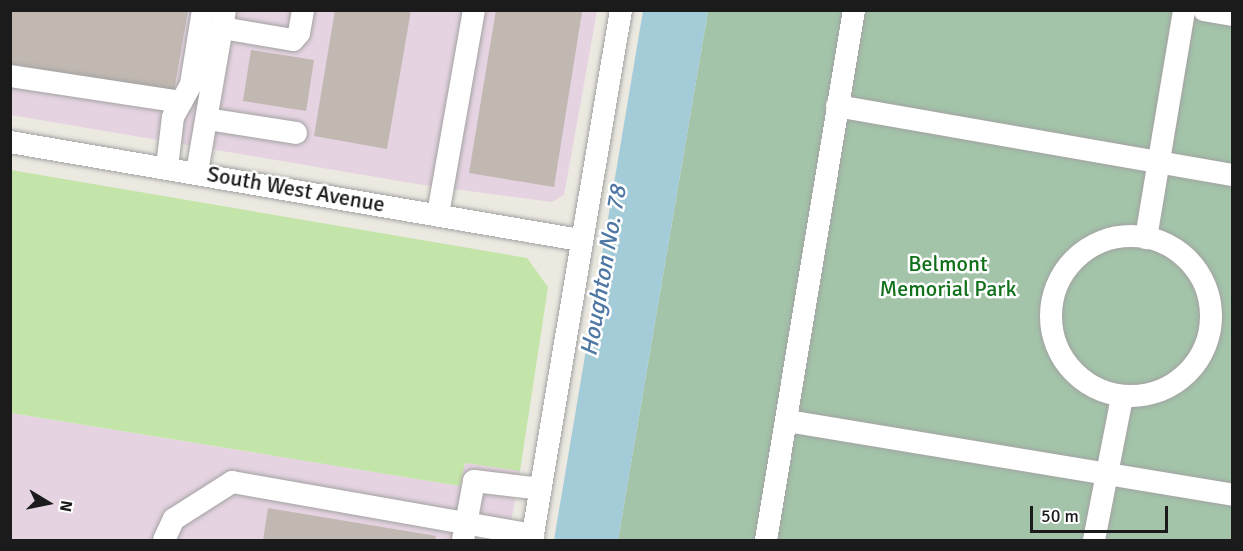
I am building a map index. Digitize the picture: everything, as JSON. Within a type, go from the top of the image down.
[{"type":"street","points":[[167,167],[173,117],[191,84],[203,10]]},
{"type":"street","points":[[197,172],[224,19],[292,40],[299,33],[303,10]]},
{"type":"street","points":[[438,214],[474,10]]},
{"type":"street","points":[[164,540],[174,519],[232,482],[465,532],[533,538],[580,240],[621,10]]},
{"type":"street","points":[[766,540],[854,10]]},
{"type":"street","points":[[1146,238],[1184,10]]},
{"type":"street","points":[[1204,10],[1233,15]]},
{"type":"street","points":[[10,76],[181,102]]},
{"type":"street","points":[[837,106],[1233,175]]},
{"type":"street","points":[[207,119],[296,133]]},
{"type":"street","name":"South West Avenue","points":[[10,142],[197,172],[580,240]]},
{"type":"street","points":[[1146,238],[1173,247],[1190,261],[1202,279],[1211,321],[1198,362],[1183,378],[1144,396],[1122,397],[1101,391],[1082,380],[1066,364],[1053,334],[1052,301],[1072,262],[1089,248],[1110,239],[1146,238]]},
{"type":"street","points":[[1094,540],[1122,397]]},
{"type":"street","points":[[787,421],[1233,495]]},
{"type":"street","points":[[465,532],[474,481],[478,479],[541,489]]},
{"type":"shaded area","points":[[10,11],[597,11],[564,195],[552,202],[417,184],[11,115]]},
{"type":"shaded area","points":[[10,413],[460,486],[465,463],[520,471],[508,540],[11,540]]},
{"type":"green space","name":"Belmont Memorial Park","points":[[708,11],[1232,11],[1232,540],[618,540]]},
{"type":"green space","points":[[11,170],[527,258],[548,287],[520,471],[465,463],[460,486],[11,413]]},
{"type":"water","name":"Houghton No. 78","points":[[643,11],[708,11],[618,540],[554,540]]},
{"type":"building","points":[[10,10],[188,10],[174,91],[10,64]]},
{"type":"building","points":[[335,10],[411,10],[387,149],[314,136]]},
{"type":"building","points":[[496,10],[582,12],[554,187],[469,173]]},
{"type":"building","points":[[251,50],[314,60],[306,111],[243,101]]},
{"type":"building","points":[[268,508],[436,536],[435,540],[263,540]]}]
